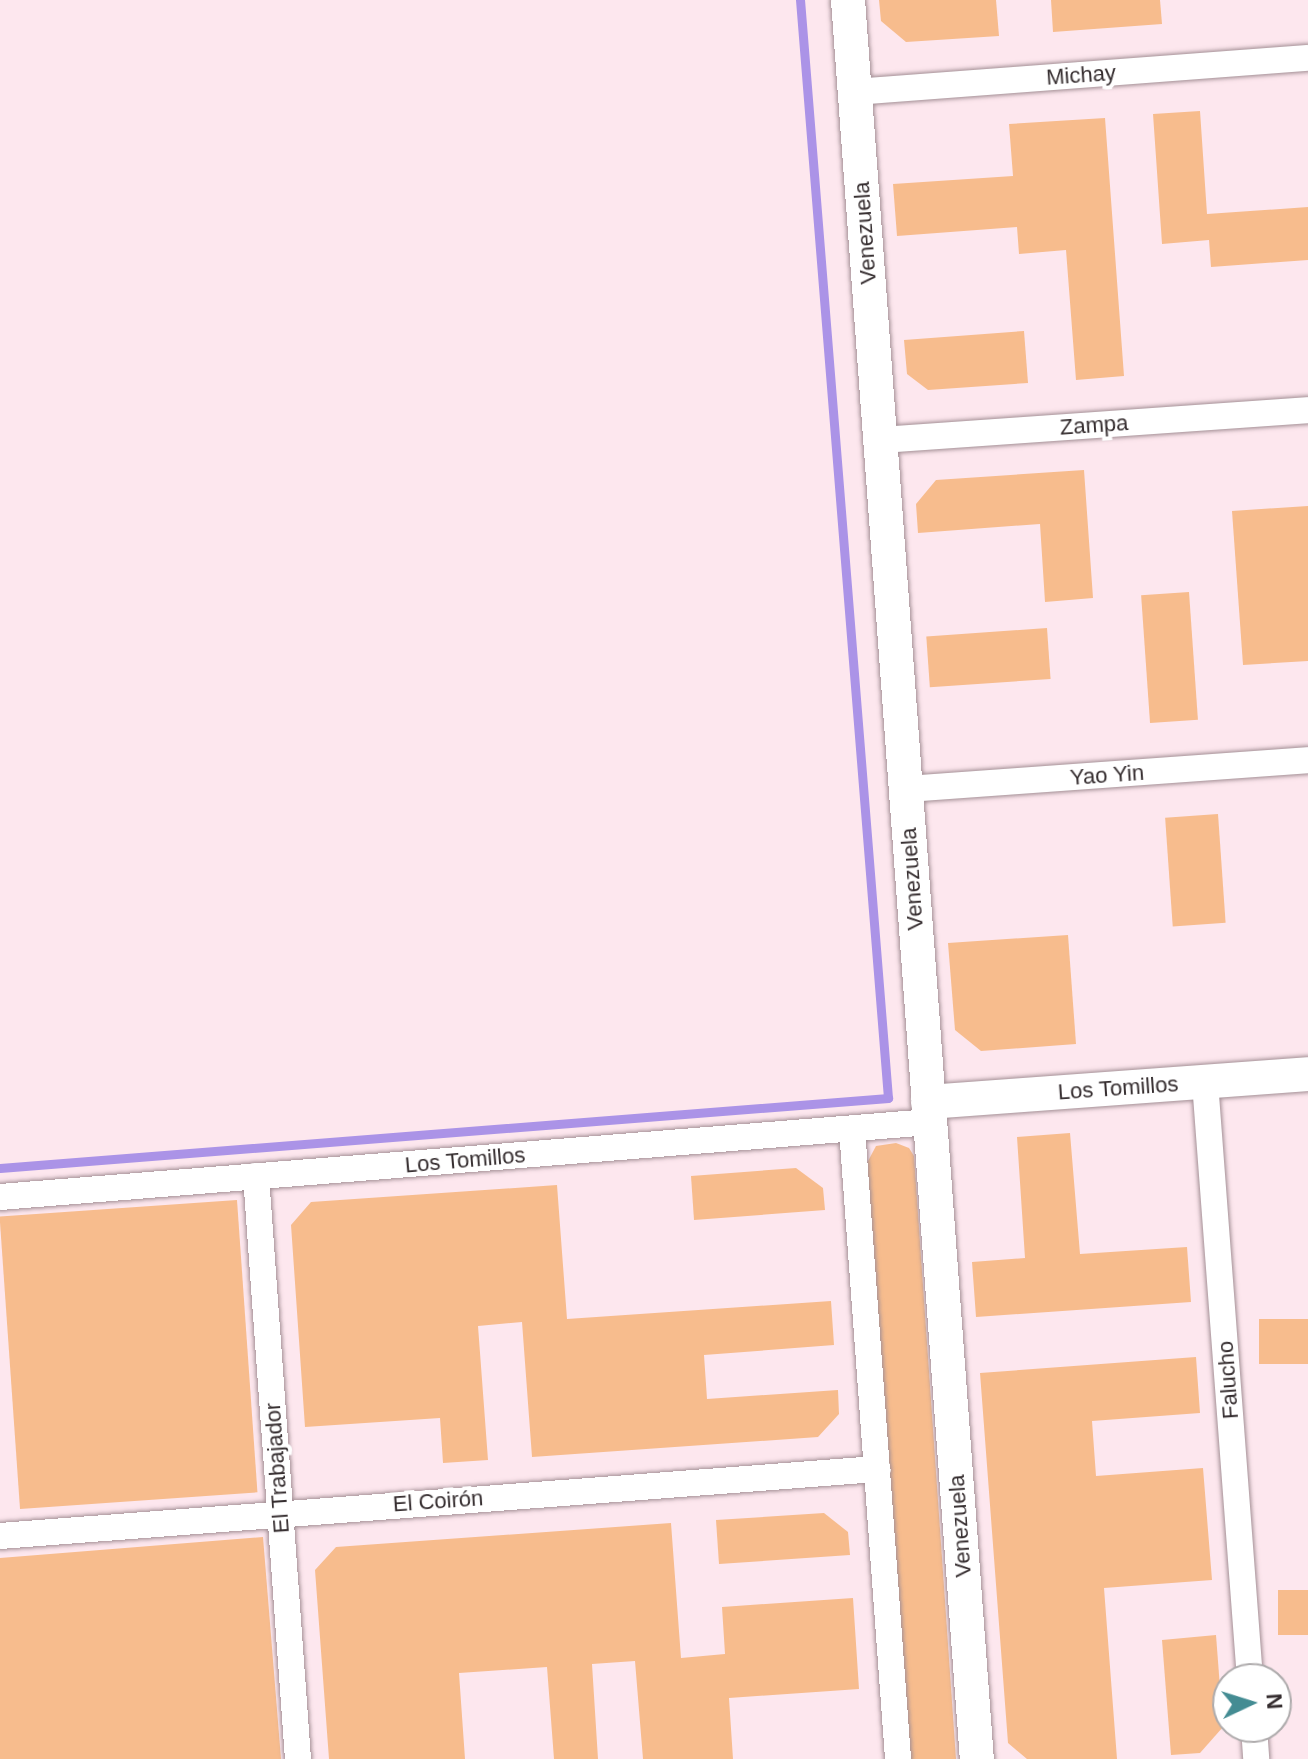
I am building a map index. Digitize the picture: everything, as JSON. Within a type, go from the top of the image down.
[{"type":"street","name":"Venezuela","points":[[848,0],[977,1759]]},
{"type":"street","name":"Michay","points":[[854,92],[1308,58]]},
{"type":"street","name":"Zampa","points":[[880,440],[1308,410]]},
{"type":"street","name":"Yao Yin","points":[[906,789],[1308,760]]},
{"type":"street","name":"Los Tomillos","points":[[0,1197],[852,1129],[929,1112],[1308,1074]]},
{"type":"street","name":"Falucho","points":[[1205,1082],[1249,1663]]},
{"type":"street","points":[[852,1129],[898,1759]]},
{"type":"street","name":"El Trabajador","points":[[256,1176],[298,1759]]},
{"type":"street","name":"El Coirón","points":[[0,1536],[877,1469]]},
{"type":"shaded area","points":[[879,0],[996,0],[999,36],[906,42],[881,21]]},
{"type":"shaded area","points":[[1051,0],[1160,0],[1162,24],[1053,32]]},
{"type":"shaded area","points":[[1200,111],[1207,214],[1308,207],[1308,260],[1211,267],[1209,240],[1162,244],[1153,114]]},
{"type":"shaded area","points":[[1105,118],[1124,376],[1076,380],[1066,250],[1019,254],[1017,227],[897,236],[893,184],[1013,176],[1009,124]]},
{"type":"shaded area","points":[[1024,331],[1028,383],[928,390],[907,374],[904,340]]},
{"type":"shaded area","points":[[1084,470],[1093,598],[1045,602],[1040,524],[918,533],[916,504],[936,480]]},
{"type":"shaded area","points":[[1308,506],[1308,661],[1243,665],[1232,511]]},
{"type":"shaded area","points":[[1189,592],[1198,720],[1150,723],[1141,595]]},
{"type":"shaded area","points":[[1047,628],[1051,679],[930,687],[926,636]]},
{"type":"shaded area","points":[[1218,814],[1226,923],[1173,926],[1165,818]]},
{"type":"shaded area","points":[[1068,935],[1076,1044],[981,1051],[955,1030],[948,943]]},
{"type":"shaded area","points":[[1070,1133],[1080,1254],[1187,1247],[1191,1302],[976,1317],[972,1262],[1025,1258],[1017,1137]]},
{"type":"shaded area","points":[[896,1143],[909,1148],[914,1156],[956,1759],[910,1759],[867,1163],[876,1146]]},
{"type":"shaded area","points":[[796,1168],[823,1188],[825,1210],[694,1220],[691,1176]]},
{"type":"shaded area","points":[[557,1185],[567,1319],[831,1301],[834,1345],[704,1355],[707,1399],[838,1390],[839,1414],[818,1437],[532,1457],[522,1322],[478,1326],[488,1460],[443,1463],[440,1418],[305,1427],[291,1225],[311,1202]]},
{"type":"shaded area","points":[[237,1200],[257,1492],[20,1509],[0,1217]]},
{"type":"shaded area","points":[[1259,1319],[1308,1319],[1308,1364],[1259,1364]]},
{"type":"shaded area","points":[[1196,1357],[1200,1413],[1092,1421],[1096,1476],[1203,1468],[1212,1580],[1104,1588],[1117,1759],[1027,1759],[1008,1743],[980,1373]]},
{"type":"shaded area","points":[[824,1513],[848,1532],[850,1555],[719,1564],[716,1520]]},
{"type":"shaded area","points":[[671,1523],[681,1658],[725,1654],[722,1607],[853,1598],[859,1689],[729,1698],[733,1759],[643,1759],[635,1661],[592,1664],[598,1759],[554,1759],[547,1667],[459,1673],[465,1759],[329,1759],[315,1570],[336,1547]]},
{"type":"shaded area","points":[[263,1537],[281,1759],[0,1759],[0,1558]]},
{"type":"shaded area","points":[[1278,1590],[1308,1590],[1308,1635],[1278,1635]]},
{"type":"shaded area","points":[[1216,1635],[1218,1663],[1212,1663],[1212,1739],[1200,1753],[1171,1755],[1162,1640]]},
{"type":"waterway","points":[[0,1168],[888,1098],[800,0]]}]
